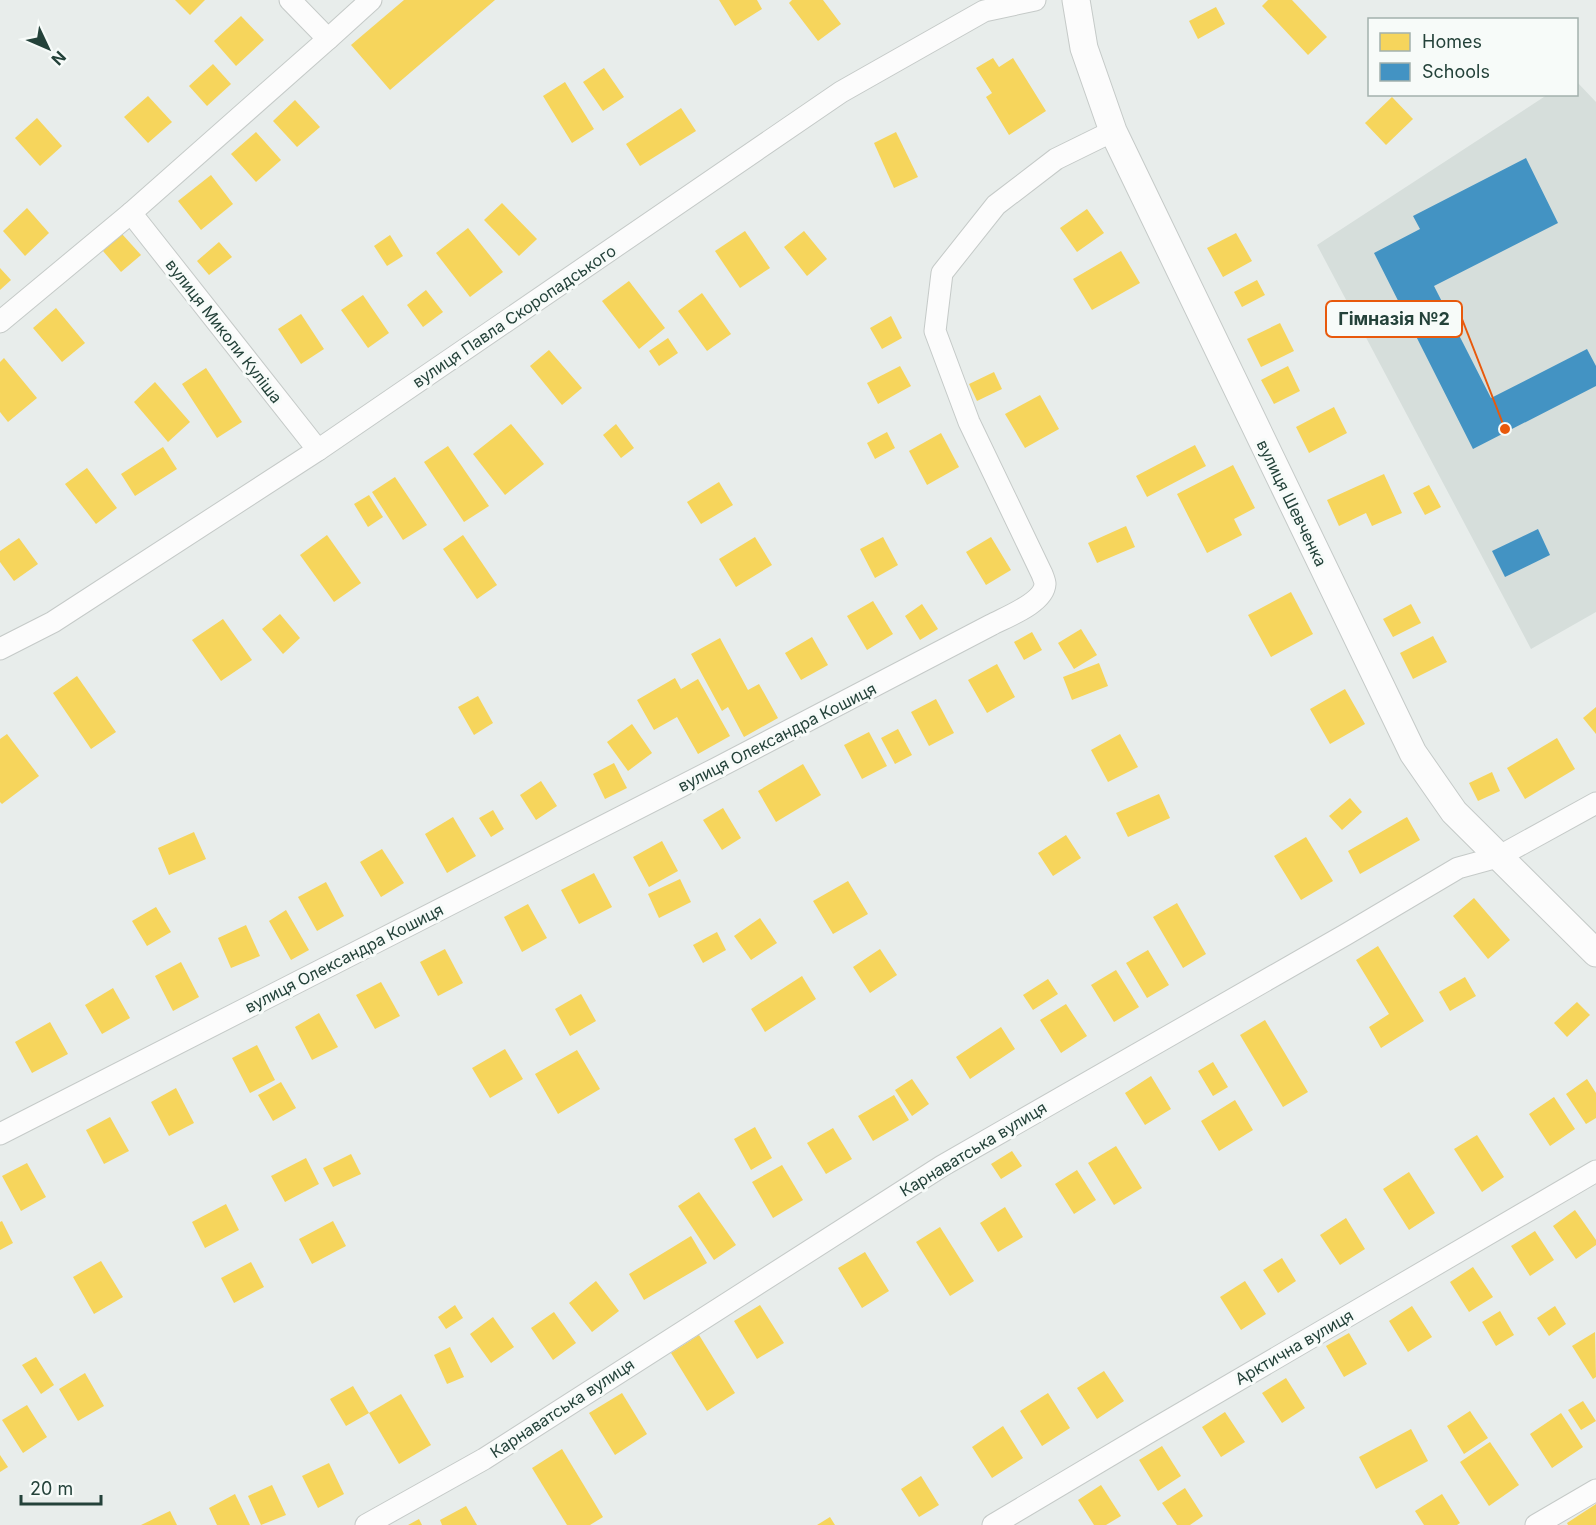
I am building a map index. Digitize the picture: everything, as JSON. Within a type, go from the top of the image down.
[{"type":"street","points":[[290,0],[328,39]]},
{"type":"street","points":[[0,322],[130,213],[370,0]]},
{"type":"street","name":"вулиця Павла Скоропадського","points":[[0,649],[53,622],[318,450],[841,92],[984,11],[1035,0]]},
{"type":"street","name":"вулиця Шевченка","points":[[1076,0],[1084,48],[1113,131],[1413,753],[1454,812],[1596,953]]},
{"type":"street","name":"вулиця Олександра Кошиця","points":[[0,1134],[717,768],[1021,610],[1040,596],[1045,584],[1042,574],[969,422],[935,331],[942,273],[996,205],[1056,159],[1113,131]]},
{"type":"street","name":"вулиця Миколи Куліша","points":[[130,213],[318,450]]},
{"type":"street","name":"Карнаватська вулиця","points":[[366,1525],[484,1459],[942,1166],[1346,935],[1458,868],[1498,857],[1596,803]]},
{"type":"street","name":"Арктична вулиця","points":[[993,1525],[1596,1171]]},
{"type":"street","points":[[1536,1525],[1596,1490]]},
{"type":"shaded area","points":[[1578,83],[1596,102],[1596,612],[1531,649],[1317,245],[1545,96],[1578,96]]},
{"type":"building: Homes","points":[[175,0],[205,0],[190,15]]},
{"type":"building: Homes","points":[[404,0],[495,0],[390,90],[351,45]]},
{"type":"building: Homes","points":[[719,0],[757,0],[762,9],[735,26]]},
{"type":"building: Homes","points":[[792,0],[823,0],[841,24],[818,41],[789,3]]},
{"type":"building: Homes","points":[[1268,0],[1292,0],[1327,37],[1308,55],[1262,6]]},
{"type":"building: Homes","points":[[1216,7],[1225,24],[1198,39],[1189,21]]},
{"type":"building: Homes","points":[[241,16],[264,40],[236,66],[214,41]]},
{"type":"building: Homes","points":[[993,58],[999,67],[1013,58],[1046,111],[1009,135],[986,97],[992,93],[976,68]]},
{"type":"building: Homes","points":[[213,64],[231,84],[207,106],[189,86]]},
{"type":"building: Homes","points":[[604,68],[624,97],[603,111],[583,82]]},
{"type":"building: Homes","points":[[565,82],[594,129],[572,143],[543,96]]},
{"type":"building: Homes","points":[[148,96],[172,122],[148,143],[124,117]]},
{"type":"building: Homes","points":[[1392,97],[1413,119],[1386,145],[1365,123]]},
{"type":"building: Homes","points":[[295,100],[320,127],[297,147],[273,121]]},
{"type":"building: Homes","points":[[681,108],[696,131],[640,166],[626,144]]},
{"type":"building: Homes","points":[[37,118],[62,146],[40,166],[15,138]]},
{"type":"building: Homes","points":[[256,132],[281,160],[256,182],[231,154]]},
{"type":"building: Homes","points":[[896,132],[918,177],[894,188],[874,143]]},
{"type":"building: Homes","points":[[211,175],[233,204],[201,230],[178,201]]},
{"type":"building: Homes","points":[[502,203],[537,239],[519,256],[484,220]]},
{"type":"building: Homes","points":[[27,208],[49,233],[25,256],[3,231]]},
{"type":"building: Homes","points":[[1087,209],[1104,233],[1077,252],[1060,228]]},
{"type":"building: Homes","points":[[468,228],[503,272],[470,297],[436,253]]},
{"type":"building: Homes","points":[[745,231],[770,268],[740,288],[715,251]]},
{"type":"building: Homes","points":[[804,231],[827,259],[807,276],[784,247]]},
{"type":"building: Homes","points":[[1236,233],[1252,261],[1223,277],[1207,248]]},
{"type":"building: Homes","points":[[122,234],[141,255],[121,272],[103,251]]},
{"type":"building: Homes","points":[[390,235],[403,256],[387,266],[374,246]]},
{"type":"building: Homes","points":[[219,242],[232,257],[209,275],[197,261]]},
{"type":"building: Homes","points":[[1121,251],[1140,283],[1092,310],[1073,279]]},
{"type":"building: Homes","points":[[0,268],[11,280],[0,290]]},
{"type":"building: Homes","points":[[1257,280],[1265,295],[1242,307],[1234,292]]},
{"type":"building: Homes","points":[[629,281],[665,328],[639,349],[602,301]]},
{"type":"building: Homes","points":[[426,290],[443,312],[423,327],[407,305]]},
{"type":"building: Homes","points":[[702,293],[731,334],[707,351],[678,311]]},
{"type":"building: Homes","points":[[363,295],[389,333],[368,348],[341,310]]},
{"type":"building: Homes","points":[[56,308],[85,343],[62,362],[33,328]]},
{"type":"building: Homes","points":[[301,314],[324,349],[301,364],[278,329]]},
{"type":"building: Homes","points":[[891,316],[902,338],[882,349],[870,328]]},
{"type":"building: Homes","points":[[1280,323],[1294,351],[1261,367],[1247,339]]},
{"type":"building: Homes","points":[[668,338],[678,353],[659,366],[649,351]]},
{"type":"building: Homes","points":[[549,350],[582,388],[562,405],[530,366]]},
{"type":"building: Homes","points":[[4,358],[37,398],[8,422],[0,412],[0,362]]},
{"type":"building: Homes","points":[[900,366],[911,386],[878,404],[867,383]]},
{"type":"building: Homes","points":[[1288,366],[1300,391],[1274,404],[1261,380]]},
{"type":"building: Homes","points":[[206,368],[242,422],[217,438],[182,384]]},
{"type":"building: Homes","points":[[994,372],[1002,389],[977,401],[969,384]]},
{"type":"building: Homes","points":[[155,382],[190,422],[168,442],[134,402]]},
{"type":"building: Homes","points":[[1040,395],[1059,429],[1025,448],[1005,414]]},
{"type":"building: Homes","points":[[1334,407],[1347,433],[1309,453],[1296,427]]},
{"type":"building: Homes","points":[[511,424],[544,464],[505,495],[473,454]]},
{"type":"building: Homes","points":[[616,424],[634,448],[621,458],[603,435]]},
{"type":"building: Homes","points":[[887,432],[895,448],[875,459],[867,443]]},
{"type":"building: Homes","points":[[941,433],[959,467],[927,485],[909,451]]},
{"type":"building: Homes","points":[[1195,445],[1206,466],[1147,497],[1136,476]]},
{"type":"building: Homes","points":[[448,446],[489,506],[464,522],[424,462]]},
{"type":"building: Homes","points":[[163,447],[177,469],[135,496],[121,474]]},
{"type":"building: Homes","points":[[1233,465],[1255,508],[1234,519],[1242,535],[1207,553],[1177,494]]},
{"type":"building: Homes","points":[[87,468],[117,508],[96,524],[65,484]]},
{"type":"building: Homes","points":[[1384,474],[1402,513],[1372,526],[1366,513],[1339,526],[1327,500]]},
{"type":"building: Homes","points":[[395,477],[427,525],[403,540],[372,492]]},
{"type":"building: Homes","points":[[719,482],[733,505],[701,524],[687,502]]},
{"type":"building: Homes","points":[[1429,485],[1441,507],[1425,515],[1413,493]]},
{"type":"building: Homes","points":[[369,495],[383,517],[368,527],[354,504]]},
{"type":"building: Homes","points":[[1126,526],[1135,547],[1097,563],[1088,543]]},
{"type":"building: Homes","points":[[327,535],[361,583],[334,602],[300,555]]},
{"type":"building: Homes","points":[[463,535],[497,585],[477,599],[443,549]]},
{"type":"building: Homes","points":[[755,537],[772,565],[736,587],[719,559]]},
{"type":"building: Homes","points":[[883,537],[898,565],[875,578],[860,549]]},
{"type":"building: Homes","points":[[991,537],[1011,570],[986,585],[966,552]]},
{"type":"building: Homes","points":[[19,538],[38,564],[14,581],[0,562],[0,551]]},
{"type":"building: Homes","points":[[1291,592],[1313,634],[1271,657],[1248,615]]},
{"type":"building: Homes","points":[[873,601],[893,634],[867,650],[847,616]]},
{"type":"building: Homes","points":[[922,604],[938,629],[920,640],[905,616]]},
{"type":"building: Homes","points":[[1411,604],[1421,623],[1393,637],[1383,619]]},
{"type":"building: Homes","points":[[280,614],[300,638],[283,654],[262,629]]},
{"type":"building: Homes","points":[[223,619],[252,660],[221,681],[192,640]]},
{"type":"building: Homes","points":[[1081,629],[1097,655],[1074,669],[1058,643]]},
{"type":"building: Homes","points":[[1032,632],[1042,650],[1024,660],[1014,642]]},
{"type":"building: Homes","points":[[1433,636],[1447,662],[1413,679],[1400,653]]},
{"type":"building: Homes","points":[[812,637],[828,665],[801,680],[785,653]]},
{"type":"building: Homes","points":[[720,638],[748,690],[759,684],[778,718],[744,737],[728,707],[722,711],[691,654]]},
{"type":"building: Homes","points":[[1099,663],[1108,686],[1072,700],[1063,677]]},
{"type":"building: Homes","points":[[997,664],[1015,697],[987,713],[968,680]]},
{"type":"building: Homes","points":[[77,676],[116,732],[91,749],[53,693]]},
{"type":"building: Homes","points":[[675,678],[681,689],[698,679],[730,736],[698,754],[677,717],[654,730],[637,700]]},
{"type":"building: Homes","points":[[1345,689],[1365,724],[1330,744],[1310,709]]},
{"type":"building: Homes","points":[[478,696],[493,723],[474,735],[458,707]]},
{"type":"building: Homes","points":[[936,699],[954,733],[929,746],[911,712]]},
{"type":"building: Homes","points":[[1596,707],[1596,734],[1583,718]]},
{"type":"building: Homes","points":[[632,724],[652,753],[628,771],[607,742]]},
{"type":"building: Homes","points":[[898,729],[912,755],[895,764],[881,738]]},
{"type":"building: Homes","points":[[869,732],[887,766],[862,779],[844,745]]},
{"type":"building: Homes","points":[[7,734],[39,776],[2,804],[0,802],[0,739]]},
{"type":"building: Homes","points":[[1120,734],[1138,767],[1108,782],[1091,750]]},
{"type":"building: Homes","points":[[1557,738],[1575,769],[1525,799],[1507,768]]},
{"type":"building: Homes","points":[[614,763],[627,788],[605,799],[593,774]]},
{"type":"building: Homes","points":[[803,764],[821,795],[776,822],[758,791]]},
{"type":"building: Homes","points":[[1492,772],[1500,791],[1478,801],[1469,783]]},
{"type":"building: Homes","points":[[541,781],[557,806],[536,820],[520,795]]},
{"type":"building: Homes","points":[[1159,794],[1170,818],[1128,837],[1116,813]]},
{"type":"building: Homes","points":[[1350,798],[1362,812],[1342,830],[1329,816]]},
{"type":"building: Homes","points":[[723,808],[741,838],[722,850],[703,820]]},
{"type":"building: Homes","points":[[493,810],[504,829],[491,837],[479,818]]},
{"type":"building: Homes","points":[[453,817],[476,856],[447,873],[425,834]]},
{"type":"building: Homes","points":[[1407,817],[1420,840],[1360,874],[1348,851]]},
{"type":"building: Homes","points":[[194,832],[206,859],[169,875],[158,848]]},
{"type":"building: Homes","points":[[1066,835],[1081,858],[1053,876],[1038,853]]},
{"type":"building: Homes","points":[[1306,837],[1333,881],[1301,900],[1274,856]]},
{"type":"building: Homes","points":[[662,841],[678,871],[649,887],[633,857]]},
{"type":"building: Homes","points":[[382,849],[404,883],[381,897],[360,862]]},
{"type":"building: Homes","points":[[594,873],[612,907],[579,924],[561,890]]},
{"type":"building: Homes","points":[[680,879],[691,902],[659,918],[648,894]]},
{"type":"building: Homes","points":[[848,881],[868,914],[833,934],[813,901]]},
{"type":"building: Homes","points":[[326,882],[344,916],[317,931],[298,897]]},
{"type":"building: Homes","points":[[1474,898],[1510,940],[1488,959],[1453,916]]},
{"type":"building: Homes","points":[[1177,903],[1206,954],[1183,968],[1153,917]]},
{"type":"building: Homes","points":[[528,904],[547,938],[522,952],[504,917]]},
{"type":"building: Homes","points":[[156,907],[171,932],[147,946],[132,921]]},
{"type":"building: Homes","points":[[286,910],[309,950],[291,960],[269,921]]},
{"type":"building: Homes","points":[[760,918],[777,943],[751,960],[734,936]]},
{"type":"building: Homes","points":[[246,925],[260,956],[231,968],[218,938]]},
{"type":"building: Homes","points":[[717,932],[726,950],[703,963],[693,945]]},
{"type":"building: Homes","points":[[1378,946],[1424,1021],[1381,1048],[1369,1027],[1389,1014],[1356,960]]},
{"type":"building: Homes","points":[[445,949],[463,983],[438,996],[420,962]]},
{"type":"building: Homes","points":[[880,949],[897,975],[870,993],[853,967]]},
{"type":"building: Homes","points":[[1148,950],[1169,985],[1147,998],[1126,963]]},
{"type":"building: Homes","points":[[181,962],[199,997],[173,1011],[155,976]]},
{"type":"building: Homes","points":[[1116,970],[1139,1007],[1114,1022],[1091,985]]},
{"type":"building: Homes","points":[[802,976],[816,999],[765,1032],[751,1009]]},
{"type":"building: Homes","points":[[1465,977],[1476,996],[1450,1011],[1439,992]]},
{"type":"building: Homes","points":[[1048,979],[1058,994],[1033,1010],[1023,995]]},
{"type":"building: Homes","points":[[381,982],[400,1016],[375,1029],[356,995]]},
{"type":"building: Homes","points":[[113,988],[130,1018],[102,1034],[85,1005]]},
{"type":"building: Homes","points":[[581,994],[596,1021],[570,1036],[555,1009]]},
{"type":"building: Homes","points":[[1577,1002],[1590,1015],[1567,1037],[1554,1023]]},
{"type":"building: Homes","points":[[1066,1004],[1087,1036],[1061,1053],[1040,1020]]},
{"type":"building: Homes","points":[[319,1013],[338,1047],[312,1060],[295,1027]]},
{"type":"building: Homes","points":[[1265,1020],[1308,1092],[1283,1107],[1240,1035]]},
{"type":"building: Homes","points":[[50,1022],[68,1054],[32,1073],[15,1042]]},
{"type":"building: Homes","points":[[1001,1027],[1015,1049],[970,1079],[956,1057]]},
{"type":"building: Homes","points":[[257,1045],[275,1080],[250,1093],[232,1058]]},
{"type":"building: Homes","points":[[505,1049],[523,1079],[490,1098],[472,1068]]},
{"type":"building: Homes","points":[[577,1050],[600,1089],[558,1114],[535,1074]]},
{"type":"building: Homes","points":[[1213,1062],[1228,1087],[1213,1096],[1198,1071]]},
{"type":"building: Homes","points":[[1151,1076],[1171,1109],[1145,1125],[1125,1093]]},
{"type":"building: Homes","points":[[912,1079],[929,1104],[912,1116],[895,1090]]},
{"type":"building: Homes","points":[[1587,1079],[1596,1093],[1596,1118],[1586,1124],[1566,1094]]},
{"type":"building: Homes","points":[[281,1082],[296,1108],[273,1121],[258,1095]]},
{"type":"building: Homes","points":[[176,1088],[194,1123],[169,1136],[151,1102]]},
{"type":"building: Homes","points":[[894,1095],[909,1120],[873,1141],[858,1116]]},
{"type":"building: Homes","points":[[1554,1097],[1575,1129],[1550,1146],[1529,1114]]},
{"type":"building: Homes","points":[[1235,1100],[1253,1130],[1219,1151],[1201,1121]]},
{"type":"building: Homes","points":[[110,1117],[129,1151],[104,1164],[86,1130]]},
{"type":"building: Homes","points":[[755,1127],[772,1158],[751,1170],[734,1139]]},
{"type":"building: Homes","points":[[833,1128],[852,1159],[826,1174],[807,1143]]},
{"type":"building: Homes","points":[[1477,1135],[1504,1177],[1482,1192],[1454,1149]]},
{"type":"building: Homes","points":[[1116,1146],[1142,1188],[1114,1205],[1088,1163]]},
{"type":"building: Homes","points":[[1012,1151],[1022,1166],[1001,1179],[991,1164]]},
{"type":"building: Homes","points":[[351,1154],[361,1174],[333,1187],[323,1168]]},
{"type":"building: Homes","points":[[306,1158],[319,1184],[285,1202],[271,1176]]},
{"type":"building: Homes","points":[[27,1163],[46,1197],[21,1211],[2,1176]]},
{"type":"building: Homes","points":[[782,1165],[803,1200],[773,1218],[752,1182]]},
{"type":"building: Homes","points":[[1077,1170],[1096,1200],[1074,1214],[1055,1184]]},
{"type":"building: Homes","points":[[1409,1172],[1435,1213],[1409,1230],[1383,1189]]},
{"type":"building: Homes","points":[[699,1192],[736,1245],[714,1260],[678,1206]]},
{"type":"building: Homes","points":[[226,1204],[239,1230],[205,1248],[192,1222]]},
{"type":"building: Homes","points":[[1005,1207],[1023,1237],[998,1252],[980,1223]]},
{"type":"building: Homes","points":[[1575,1210],[1596,1240],[1596,1245],[1576,1259],[1553,1226]]},
{"type":"building: Homes","points":[[1346,1218],[1365,1249],[1340,1265],[1320,1235]]},
{"type":"building: Homes","points":[[2,1221],[13,1243],[0,1250],[0,1222]]},
{"type":"building: Homes","points":[[333,1221],[346,1246],[312,1264],[299,1239]]},
{"type":"building: Homes","points":[[940,1227],[974,1281],[950,1296],[916,1242]]},
{"type":"building: Homes","points":[[1535,1231],[1554,1260],[1530,1276],[1511,1246]]},
{"type":"building: Homes","points":[[691,1236],[707,1263],[644,1300],[629,1274]]},
{"type":"building: Homes","points":[[865,1252],[889,1291],[862,1308],[838,1268]]},
{"type":"building: Homes","points":[[1282,1258],[1296,1281],[1278,1293],[1263,1270]]},
{"type":"building: Homes","points":[[101,1261],[123,1297],[94,1314],[73,1277]]},
{"type":"building: Homes","points":[[251,1262],[264,1287],[234,1303],[221,1278]]},
{"type":"building: Homes","points":[[1473,1267],[1493,1297],[1469,1312],[1450,1282]]},
{"type":"building: Homes","points":[[596,1281],[619,1311],[592,1332],[569,1303]]},
{"type":"building: Homes","points":[[1245,1281],[1266,1314],[1241,1330],[1220,1297]]},
{"type":"building: Homes","points":[[455,1305],[463,1318],[446,1329],[438,1317]]},
{"type":"building: Homes","points":[[760,1305],[784,1343],[757,1359],[734,1321]]},
{"type":"building: Homes","points":[[1412,1306],[1432,1337],[1408,1352],[1389,1321]]},
{"type":"building: Homes","points":[[1555,1306],[1566,1324],[1549,1336],[1537,1318]]},
{"type":"building: Homes","points":[[1500,1311],[1514,1335],[1496,1346],[1482,1322]]},
{"type":"building: Homes","points":[[554,1312],[576,1343],[553,1360],[531,1328]]},
{"type":"building: Homes","points":[[493,1317],[514,1347],[491,1363],[470,1334]]},
{"type":"building: Homes","points":[[1595,1332],[1596,1377],[1593,1379],[1572,1346]]},
{"type":"building: Homes","points":[[1349,1333],[1367,1364],[1344,1377],[1326,1346]]},
{"type":"building: Homes","points":[[699,1335],[735,1393],[707,1411],[671,1353]]},
{"type":"building: Homes","points":[[450,1347],[464,1377],[447,1384],[434,1355]]},
{"type":"building: Homes","points":[[36,1357],[54,1385],[41,1394],[22,1365]]},
{"type":"building: Homes","points":[[1104,1371],[1124,1401],[1097,1419],[1077,1388]]},
{"type":"building: Homes","points":[[85,1373],[104,1406],[78,1421],[59,1389]]},
{"type":"building: Homes","points":[[1286,1378],[1305,1408],[1282,1423],[1262,1393]]},
{"type":"building: Homes","points":[[353,1386],[369,1413],[346,1426],[330,1399]]},
{"type":"building: Homes","points":[[622,1393],[647,1434],[615,1455],[589,1413]]},
{"type":"building: Homes","points":[[1048,1393],[1070,1428],[1042,1446],[1020,1411]]},
{"type":"building: Homes","points":[[401,1394],[431,1445],[399,1464],[369,1413]]},
{"type":"building: Homes","points":[[1583,1401],[1596,1421],[1581,1430],[1568,1410]]},
{"type":"building: Homes","points":[[27,1405],[47,1437],[23,1453],[2,1420]]},
{"type":"building: Homes","points":[[1470,1411],[1488,1438],[1464,1454],[1447,1426]]},
{"type":"building: Homes","points":[[1225,1412],[1245,1442],[1221,1457],[1202,1427]]},
{"type":"building: Homes","points":[[1561,1413],[1583,1447],[1552,1468],[1530,1434]]},
{"type":"building: Homes","points":[[1003,1426],[1023,1458],[992,1478],[972,1447]]},
{"type":"building: Homes","points":[[1411,1429],[1428,1461],[1376,1489],[1359,1457]]},
{"type":"building: Homes","points":[[1490,1442],[1519,1485],[1489,1506],[1460,1462]]},
{"type":"building: Homes","points":[[1162,1446],[1181,1476],[1158,1491],[1139,1460]]},
{"type":"building: Homes","points":[[562,1449],[603,1517],[590,1525],[567,1525],[532,1468]]},
{"type":"building: Homes","points":[[0,1455],[8,1467],[0,1472]]},
{"type":"building: Homes","points":[[329,1463],[344,1494],[318,1508],[302,1476]]},
{"type":"building: Homes","points":[[921,1476],[939,1505],[919,1517],[901,1489]]},
{"type":"building: Homes","points":[[272,1485],[286,1515],[261,1525],[248,1496]]},
{"type":"building: Homes","points":[[1101,1485],[1121,1516],[1106,1525],[1094,1525],[1078,1500]]},
{"type":"building: Homes","points":[[1185,1488],[1203,1516],[1190,1525],[1177,1525],[1162,1503]]},
{"type":"building: Homes","points":[[235,1494],[250,1525],[217,1525],[209,1508]]},
{"type":"building: Homes","points":[[1442,1494],[1460,1523],[1457,1525],[1424,1525],[1415,1511]]},
{"type":"building: Homes","points":[[1596,1504],[1596,1525],[1568,1525],[1567,1523]]},
{"type":"building: Homes","points":[[466,1506],[477,1525],[442,1525],[440,1520]]},
{"type":"building: Homes","points":[[170,1511],[177,1525],[141,1525]]},
{"type":"building: Homes","points":[[830,1517],[835,1525],[817,1525]]},
{"type":"building: Homes","points":[[419,1519],[422,1525],[408,1525]]},
{"type":"building: Schools","points":[[1526,158],[1558,223],[1434,286],[1491,398],[1587,349],[1596,366],[1596,386],[1473,449],[1374,253],[1420,229],[1413,216]]},
{"type":"building: Schools","points":[[1538,529],[1550,555],[1505,577],[1492,551]]},
{"type":"place","name":"Гімназія №2","points":[[1505,429]]}]
